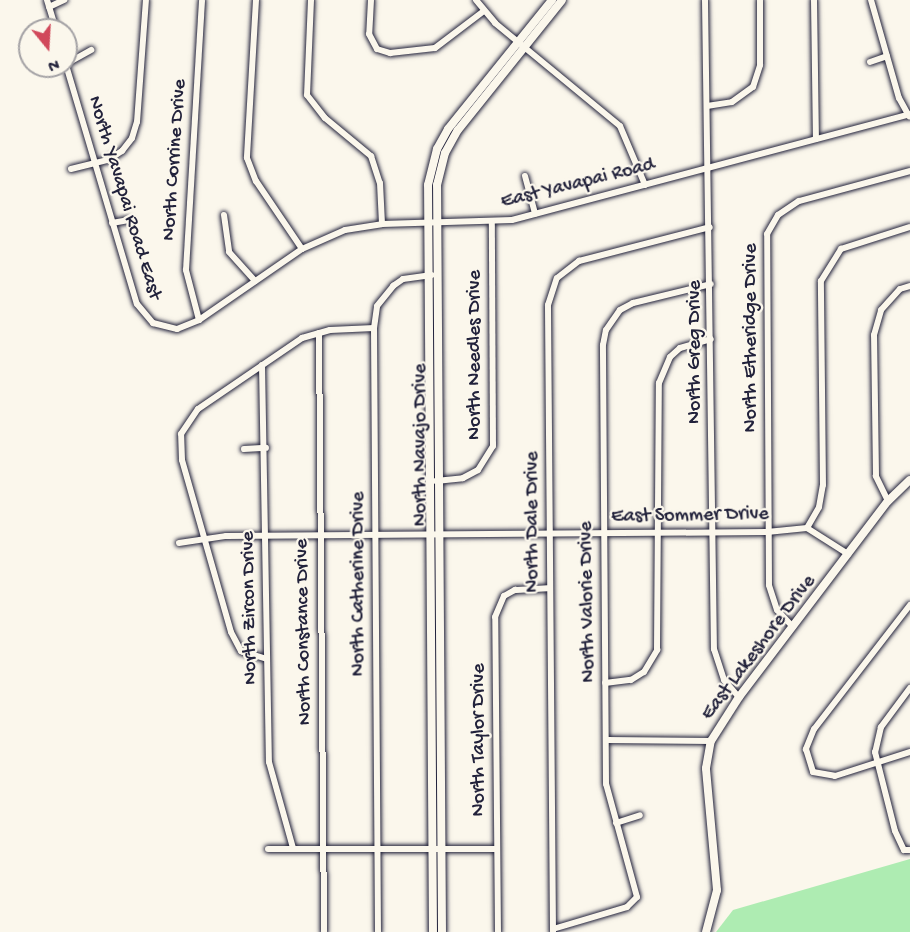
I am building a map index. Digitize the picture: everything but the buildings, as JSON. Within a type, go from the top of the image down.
[{"type":"street","points":[[52,18],[48,3],[64,0]]},
{"type":"street","points":[[71,169],[95,164],[122,151],[137,122],[146,0]]},
{"type":"street","name":"North Corrine Drive","points":[[199,320],[186,270],[202,0]]},
{"type":"street","points":[[256,0],[247,158],[256,181],[302,249]]},
{"type":"street","points":[[311,0],[308,95],[325,118],[371,156],[380,183],[382,224]]},
{"type":"street","points":[[371,0],[369,34],[377,48],[390,53],[435,48],[484,11]]},
{"type":"street","points":[[476,0],[484,11],[521,44],[620,126],[645,184]]},
{"type":"street","name":"North Navajo Drive","points":[[433,932],[436,849],[431,222],[440,169],[461,118],[521,44],[552,0]]},
{"type":"street","name":"North Navajo Drive","points":[[521,44],[562,0]]},
{"type":"street","name":"North Greg Drive","points":[[705,0],[711,284],[712,532],[716,662],[724,680],[739,697]]},
{"type":"street","points":[[707,106],[732,102],[753,87],[760,65],[760,0]]},
{"type":"street","points":[[814,0],[816,139]]},
{"type":"street","points":[[871,0],[887,56],[910,115]]},
{"type":"street","points":[[78,57],[91,50]]},
{"type":"street","points":[[870,62],[887,56]]},
{"type":"street","name":"North Yavapai Road East","points":[[70,78],[137,304],[153,323],[166,328]]},
{"type":"street","name":"East Yavapai Road","points":[[166,328],[186,327],[199,320],[302,249],[345,230],[382,224],[492,222],[535,214],[910,115]]},
{"type":"street","name":"North Etheridge Drive","points":[[793,627],[783,619],[771,599],[767,532],[767,234],[778,215],[799,201],[910,171]]},
{"type":"street","points":[[525,176],[535,214]]},
{"type":"street","points":[[224,215],[226,246],[255,281]]},
{"type":"street","points":[[112,222],[129,220]]},
{"type":"street","name":"North Needles Drive","points":[[434,481],[463,478],[478,470],[494,446],[492,222]]},
{"type":"street","name":"North Dale Drive","points":[[553,930],[548,305],[554,284],[579,261],[710,227]]},
{"type":"street","points":[[849,555],[807,528],[819,507],[823,485],[821,281],[841,249],[910,227]]},
{"type":"street","name":"North Catherine Drive","points":[[378,932],[374,328],[377,306],[393,286],[404,279],[432,275]]},
{"type":"street","name":"North Valorie Drive","points":[[553,930],[634,902],[638,889],[616,823],[606,784],[603,345],[606,330],[620,310],[633,303],[711,284]]},
{"type":"street","points":[[888,501],[876,476],[874,335],[881,310],[900,289],[910,286]]},
{"type":"street","points":[[267,659],[251,656],[235,642],[182,460],[181,434],[198,409],[302,338],[319,333],[374,328]]},
{"type":"street","name":"North Constance Drive","points":[[319,333],[324,932]]},
{"type":"street","points":[[605,683],[631,680],[644,672],[657,650],[658,383],[670,357],[693,343],[711,339]]},
{"type":"street","name":"North Zircon Drive","points":[[262,365],[266,448],[269,762],[293,848]]},
{"type":"street","points":[[244,449],[266,448]]},
{"type":"street","name":"East Lakeshore Drive","points":[[706,932],[717,890],[706,768],[711,741],[739,697],[888,501],[910,480]]},
{"type":"street","name":"East Sommer Drive","points":[[178,543],[205,537],[767,532],[807,528]]},
{"type":"street","name":"North Taylor Drive","points":[[498,932],[497,608],[515,590],[549,588]]},
{"type":"street","points":[[910,605],[814,729],[806,749],[813,772],[825,776],[910,752]]},
{"type":"street","points":[[907,850],[877,763],[875,741],[881,727],[910,688]]},
{"type":"street","points":[[607,740],[711,741]]},
{"type":"street","points":[[616,823],[640,815]]},
{"type":"street","points":[[268,849],[496,849]]},
{"type":"street","name":"North Navajo Drive","points":[[436,849],[441,932]]},
{"type":"green space","points":[[910,859],[910,932],[716,932],[733,910]]}]
